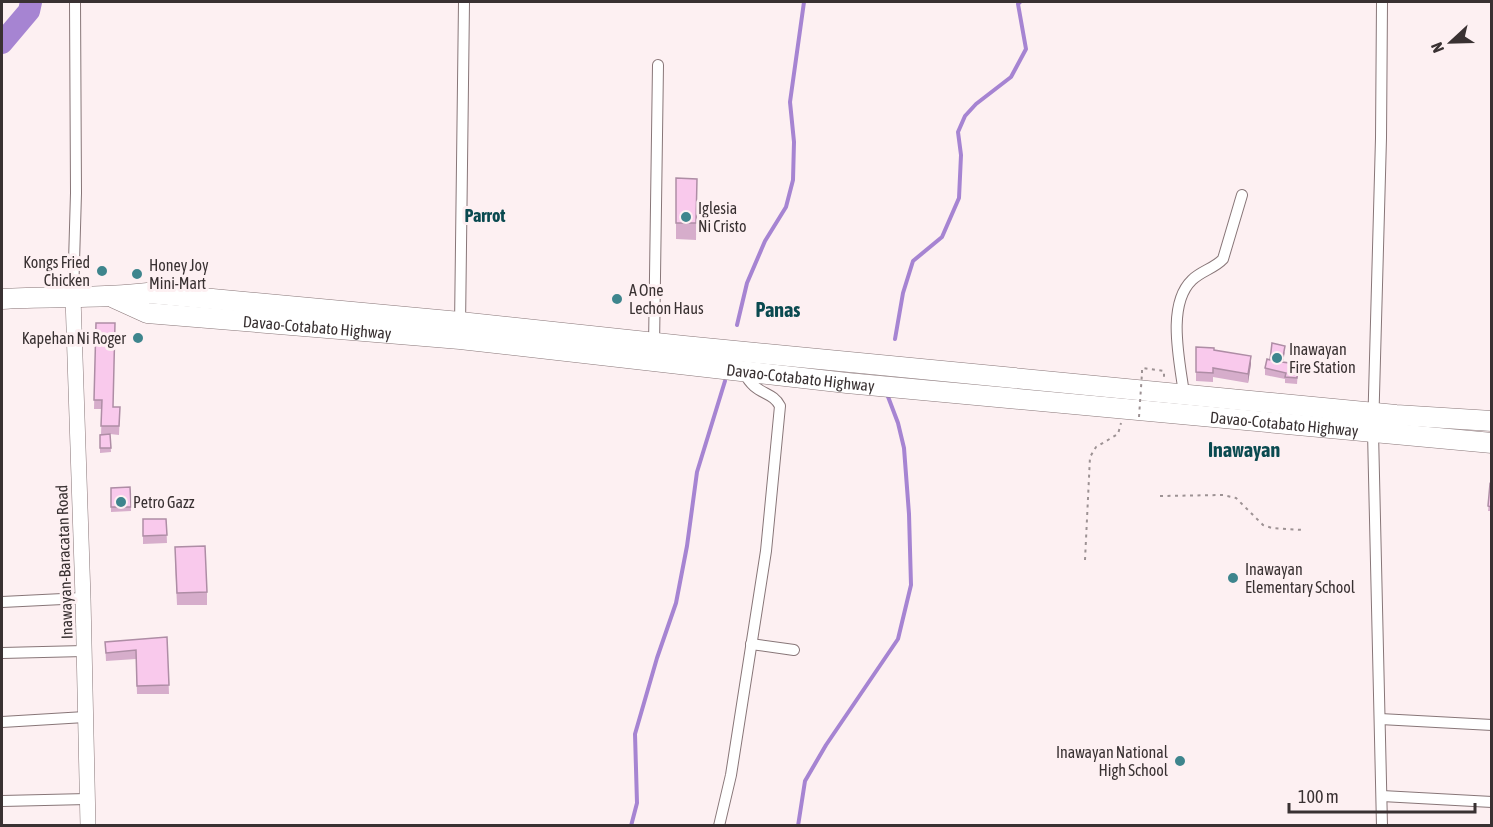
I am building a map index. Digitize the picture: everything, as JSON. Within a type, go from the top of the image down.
[{"type":"highway","name":"Davao-Cotabato Highway","points":[[2,299],[114,297],[147,313],[460,330],[654,353],[1184,394],[1491,443]]},
{"type":"highway","name":"Davao-Cotabato Highway","points":[[654,353],[744,372],[1131,412],[1374,423],[1491,421]]},
{"type":"main road","name":"Inawayan-Baracatan Road","points":[[73,297],[88,825]]},
{"type":"street","points":[[73,297],[76,193],[75,2]]},
{"type":"street","points":[[460,330],[464,2]]},
{"type":"street","points":[[1382,2],[1374,423],[1382,825]]},
{"type":"street","points":[[654,353],[658,65]]},
{"type":"street","points":[[1184,394],[1179,353],[1178,307],[1184,290],[1191,280],[1223,259],[1242,195]]},
{"type":"street","points":[[719,825],[731,775],[770,518],[780,406],[773,398],[751,385],[744,372]]},
{"type":"street","points":[[2,602],[83,598]]},
{"type":"street","points":[[751,644],[795,650]]},
{"type":"street","points":[[2,653],[84,651]]},
{"type":"street","points":[[2,722],[86,717]]},
{"type":"street","points":[[1380,719],[1491,725]]},
{"type":"street","points":[[1382,796],[1491,802]]},
{"type":"street","points":[[2,801],[87,799]]},
{"type":"path","points":[[1085,560],[1090,458],[1096,447],[1119,431],[1131,412],[1142,368],[1164,371]]},
{"type":"path","points":[[1160,496],[1230,497],[1243,504],[1263,525],[1272,528],[1303,530]]},
{"type":"building","name":"Iglesia Ni Cristo","points":[[676,178],[697,179],[696,223],[676,223]]},
{"type":"building","points":[[96,323],[115,323],[113,407],[120,407],[119,426],[101,426],[102,400],[94,400]]},
{"type":"building","points":[[1272,343],[1285,346],[1282,362],[1298,364],[1297,378],[1285,377],[1286,373],[1265,368],[1267,359],[1270,360]]},
{"type":"building","points":[[1196,347],[1214,348],[1214,350],[1251,356],[1248,374],[1213,368],[1213,373],[1196,372]]},
{"type":"building","points":[[110,434],[111,448],[100,448],[100,435]]},
{"type":"building","points":[[1491,485],[1491,507],[1488,506]]},
{"type":"building","name":"Petro Gazz","points":[[130,487],[131,507],[111,507],[111,488]]},
{"type":"building","points":[[143,519],[166,519],[167,535],[143,536]]},
{"type":"building","points":[[205,546],[207,592],[177,593],[175,547]]},
{"type":"building","points":[[167,637],[169,685],[137,686],[136,650],[106,653],[105,642]]},
{"type":"waterway","points":[[2,43],[29,11],[31,2]]},
{"type":"waterway","points":[[737,325],[747,283],[765,241],[786,207],[793,180],[794,142],[790,102],[804,2]]},
{"type":"waterway","points":[[895,339],[903,293],[913,261],[942,237],[959,198],[961,155],[958,132],[965,116],[976,104],[1011,77],[1026,49],[1018,4],[1020,2]]},
{"type":"waterway","points":[[631,826],[637,803],[635,734],[676,603],[687,546],[697,472],[725,381]]},
{"type":"waterway","points":[[798,826],[805,781],[826,745],[898,639],[911,585],[904,448],[887,394]]},
{"type":"place","name":"Iglesia Ni Cristo","points":[[686,217]]},
{"type":"place","name":"Kongs Fried Chicken","points":[[102,271]]},
{"type":"place","name":"Honey Joy Mini-Mart","points":[[137,274]]},
{"type":"place","name":"A One Lechon Haus","points":[[617,299]]},
{"type":"place","name":"Kapehan Ni Roger","points":[[138,338]]},
{"type":"place","name":"Inawayan Fire Station","points":[[1277,358]]},
{"type":"place","name":"Petro Gazz","points":[[121,502]]},
{"type":"place","name":"Inawayan Elementary School","points":[[1233,578]]},
{"type":"place","name":"Inawayan National High School","points":[[1180,761]]},
{"type":"district","name":"Parrot","points":[[485,216]]},
{"type":"district","name":"Panas","points":[[778,310]]},
{"type":"district","name":"Inawayan","points":[[1244,450]]}]
